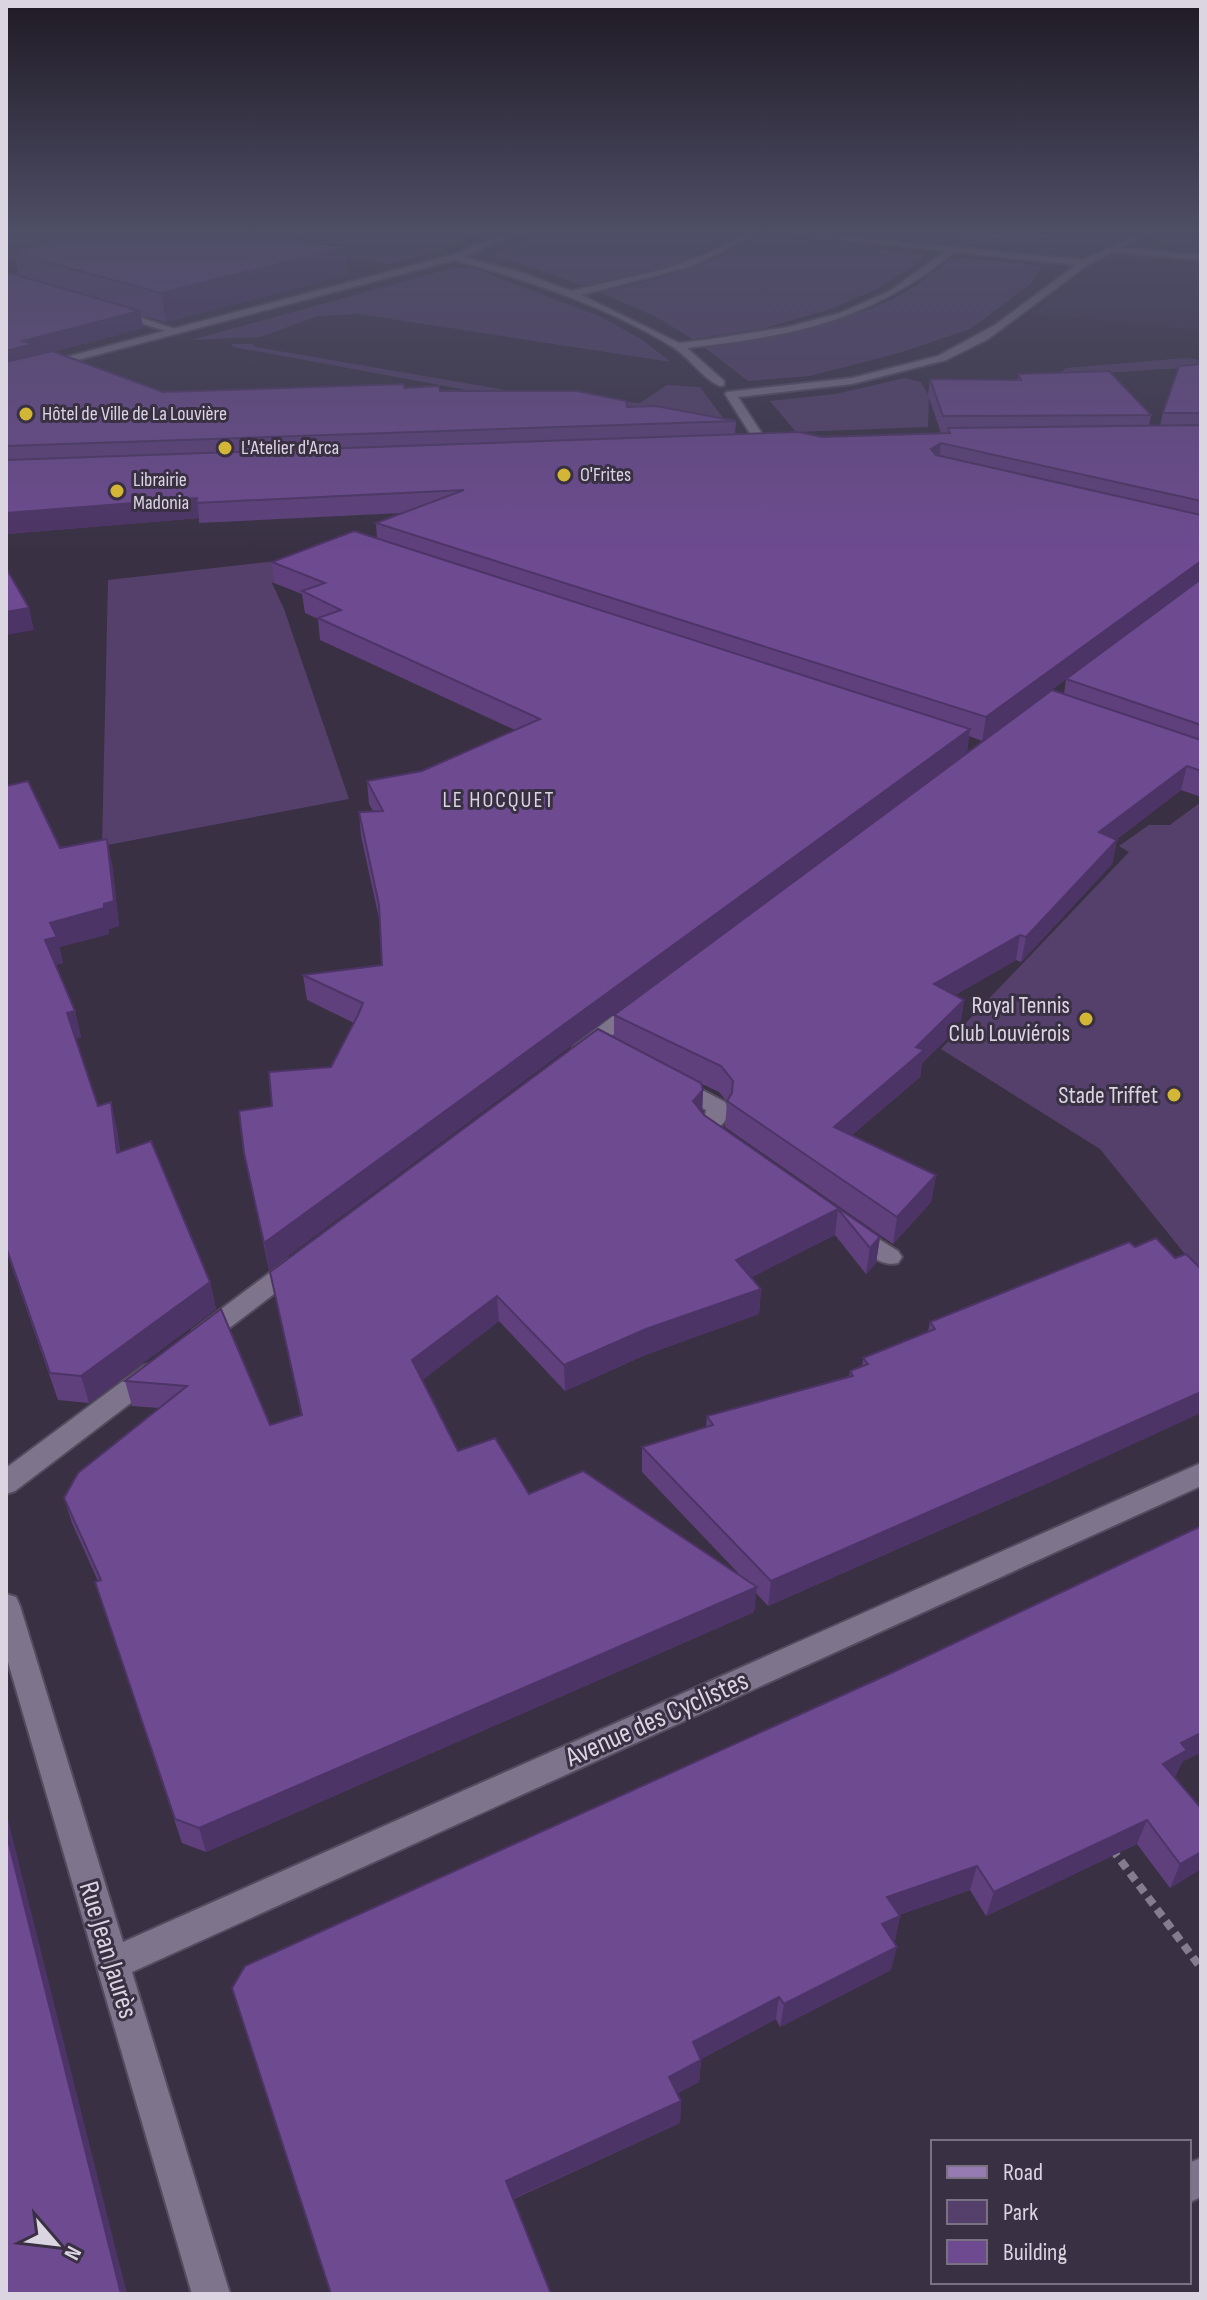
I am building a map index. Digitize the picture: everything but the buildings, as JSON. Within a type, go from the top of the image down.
[{"type":"street","points":[[6,376],[152,337]]},
{"type":"street","points":[[660,337],[678,346],[720,383]]},
{"type":"street","points":[[678,346],[743,337]]},
{"type":"street","points":[[780,445],[757,446],[731,394],[802,389],[885,373],[944,356],[981,337]]},
{"type":"street","points":[[568,1059],[654,994]]},
{"type":"street","points":[[593,1040],[619,1054]]},
{"type":"street","points":[[658,1074],[710,1100],[717,1107],[716,1119],[706,1126],[738,1151]]},
{"type":"street","points":[[839,1221],[890,1257]]},
{"type":"street","points":[[6,1483],[313,1252]]},
{"type":"street","name":"Avenue des Cyclistes","points":[[112,1964],[1201,1474]]},
{"type":"street","name":"Rue Jean Jaurès","points":[[6,1606],[211,2294]]},
{"type":"path","points":[[1107,1843],[1201,1968]]},
{"type":"green space","points":[[201,337],[253,337],[191,340]]},
{"type":"green space","points":[[511,337],[638,337],[671,362]]},
{"type":"green space","points":[[765,337],[945,337],[810,376],[748,381],[705,348]]},
{"type":"green space","points":[[232,344],[253,344],[256,347],[540,396],[640,403],[667,385],[700,387],[735,434],[717,436],[233,347]]},
{"type":"green space","points":[[1186,358],[1201,360],[1201,369],[1061,372],[1066,368]]},
{"type":"green space","points":[[905,378],[921,382],[929,396],[928,427],[796,432],[770,401],[835,394]]},
{"type":"green space","points":[[357,552],[272,583],[284,609],[349,799],[102,846],[108,580]]},
{"type":"green space","name":"Royal Tennis Club Louviérois","points":[[1201,802],[1201,1274],[1100,1149],[941,1049],[1129,852],[1119,846],[1149,825],[1170,825]]},
{"type":"place","name":"Hôtel de Ville de La Louvière","points":[[26,414]]},
{"type":"place","name":"L'Atelier d'Arca","points":[[225,448]]},
{"type":"place","name":"O'Frites","points":[[564,475]]},
{"type":"place","name":"Librairie Madonia","points":[[117,491]]},
{"type":"place","name":"Royal Tennis Club Louviérois","points":[[1086,1019]]},
{"type":"place","name":"Stade Triffet","points":[[1174,1095]]},
{"type":"district","name":"LE HOCQUET","points":[[499,800]]}]
